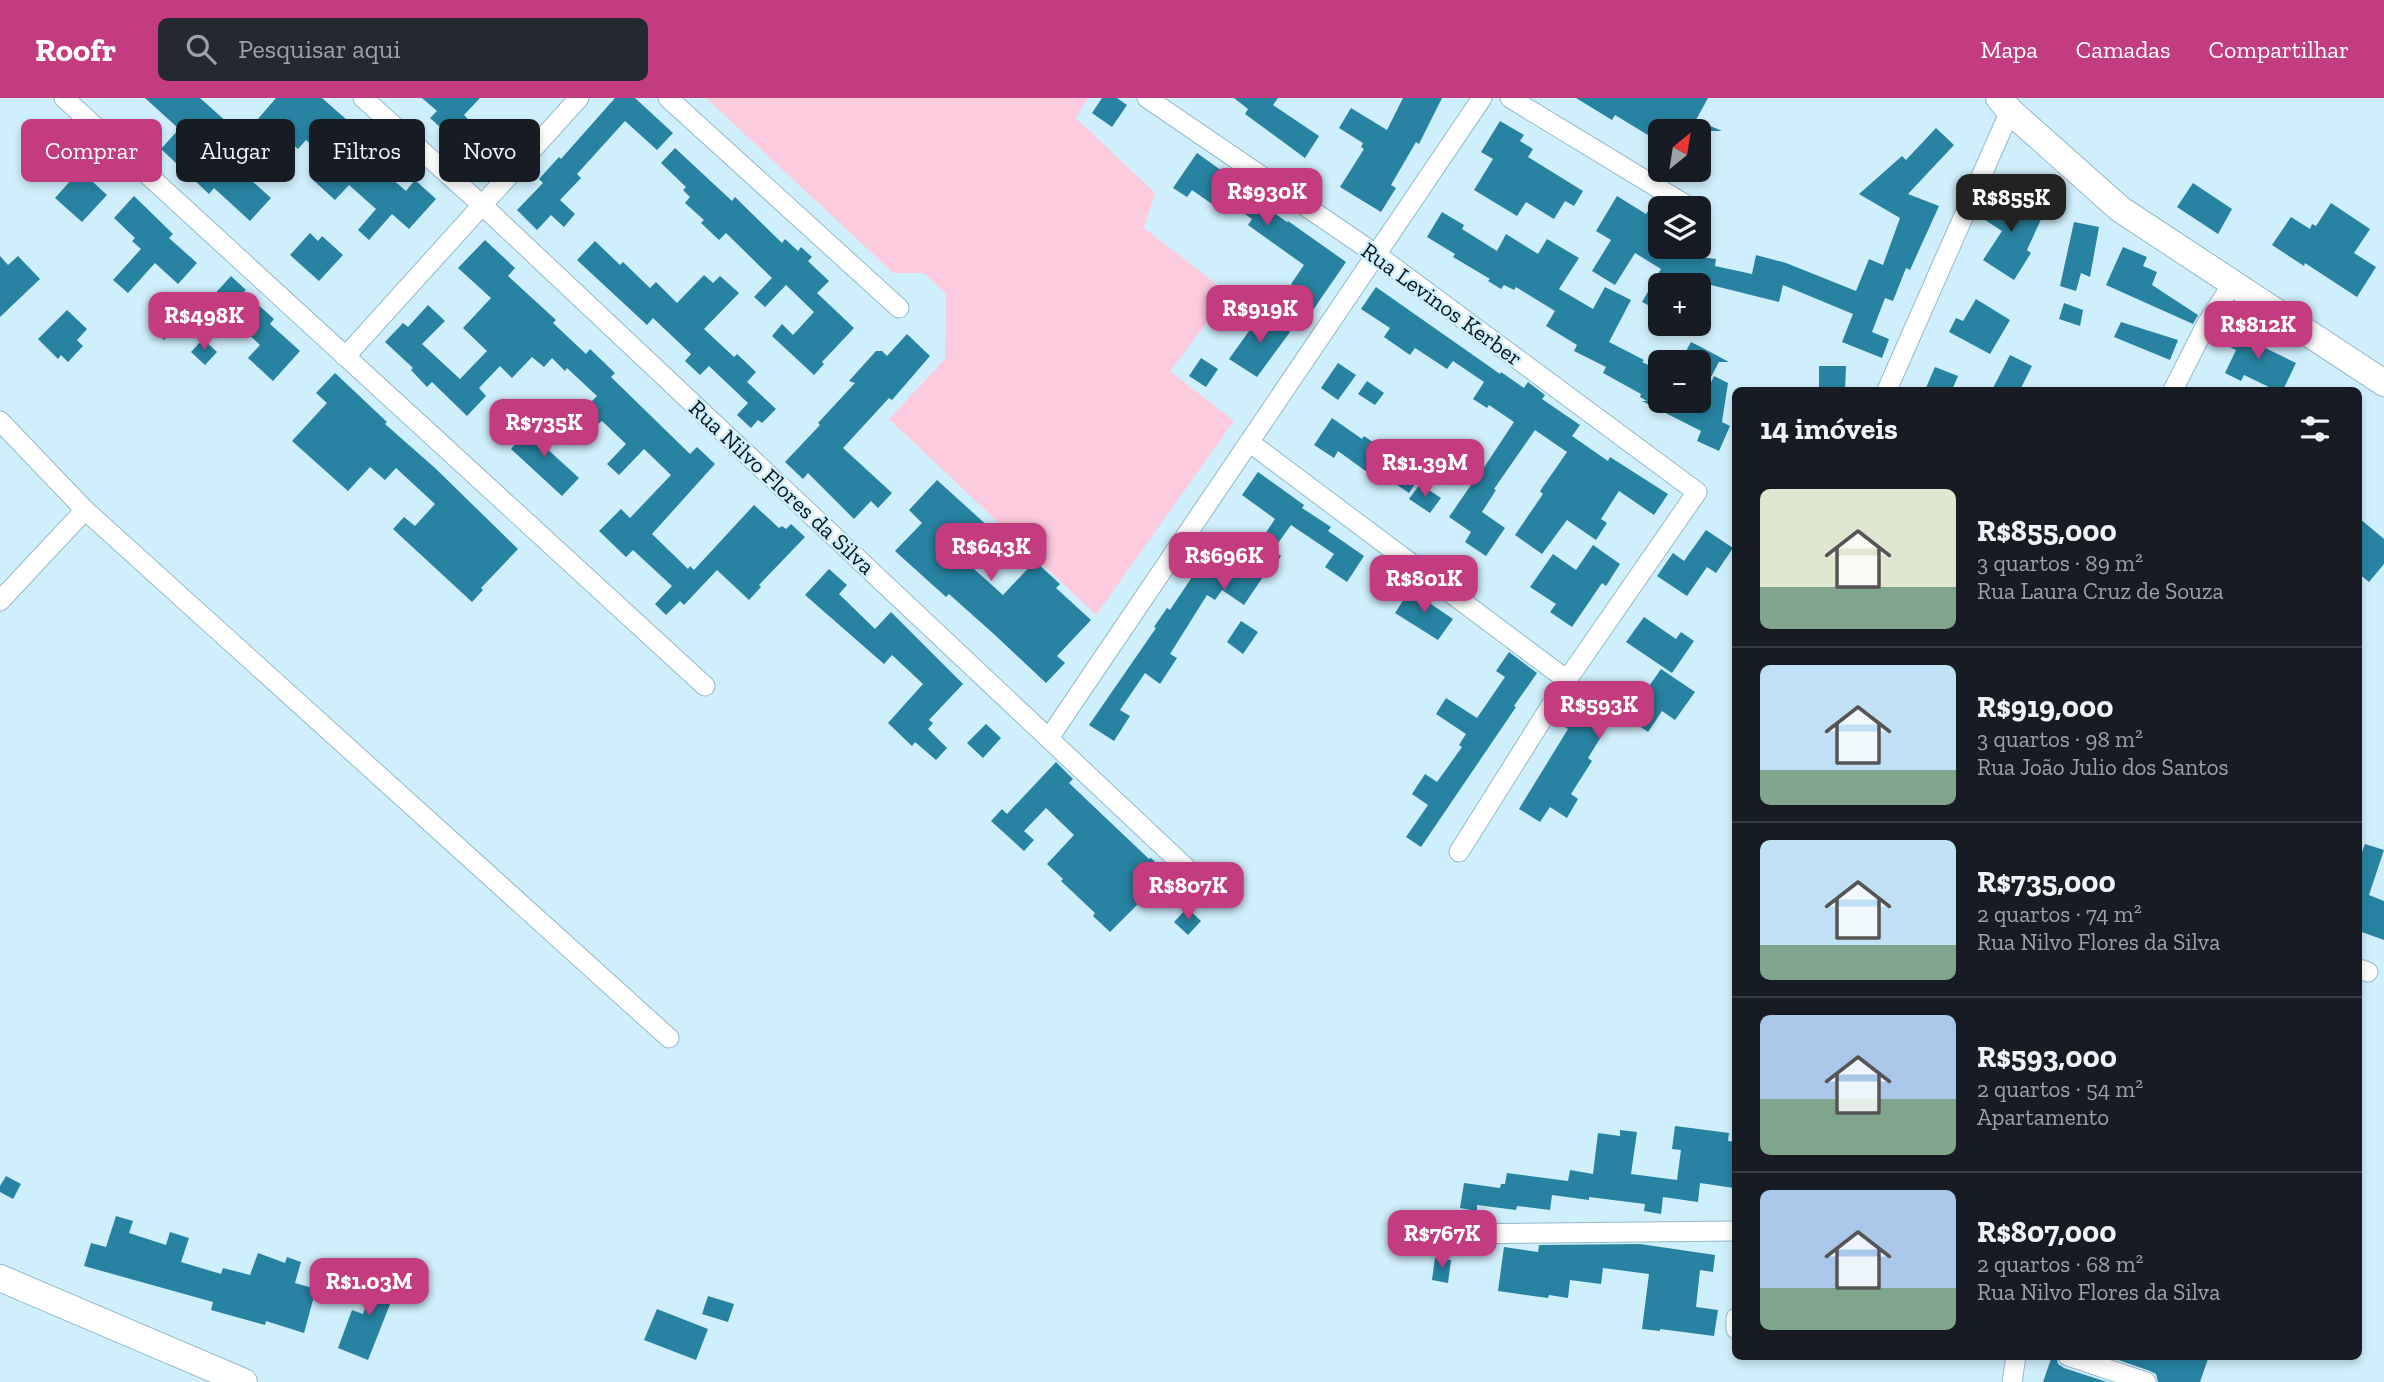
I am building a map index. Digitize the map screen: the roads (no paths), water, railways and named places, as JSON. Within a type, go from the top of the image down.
[{"type":"street","points":[[64,98],[705,686]]},
{"type":"street","name":"Rua Nilvo Flores da Silva","points":[[363,98],[482,205],[1198,879]]},
{"type":"street","points":[[345,356],[579,98]]},
{"type":"street","points":[[668,98],[899,309]]},
{"type":"street","name":"Rua Levinos Kerber","points":[[1147,98],[1377,256],[1697,492],[1567,680]]},
{"type":"street","points":[[1049,738],[1482,98]]},
{"type":"street","points":[[1510,98],[1670,196]]},
{"type":"street","points":[[1888,387],[2005,104],[2120,209],[2384,383]]},
{"type":"street","points":[[2175,387],[2206,325],[2232,283]]},
{"type":"street","points":[[0,421],[85,510],[669,1038]]},
{"type":"street","points":[[1249,442],[1567,680],[1459,852]]},
{"type":"street","points":[[0,601],[85,510]]},
{"type":"street","points":[[1454,1234],[1732,1231]]},
{"type":"street","points":[[0,1278],[244,1382]]},
{"type":"street","points":[[2012,1382],[2015,1360]]},
{"type":"street","points":[[2080,1360],[2146,1382]]}]
